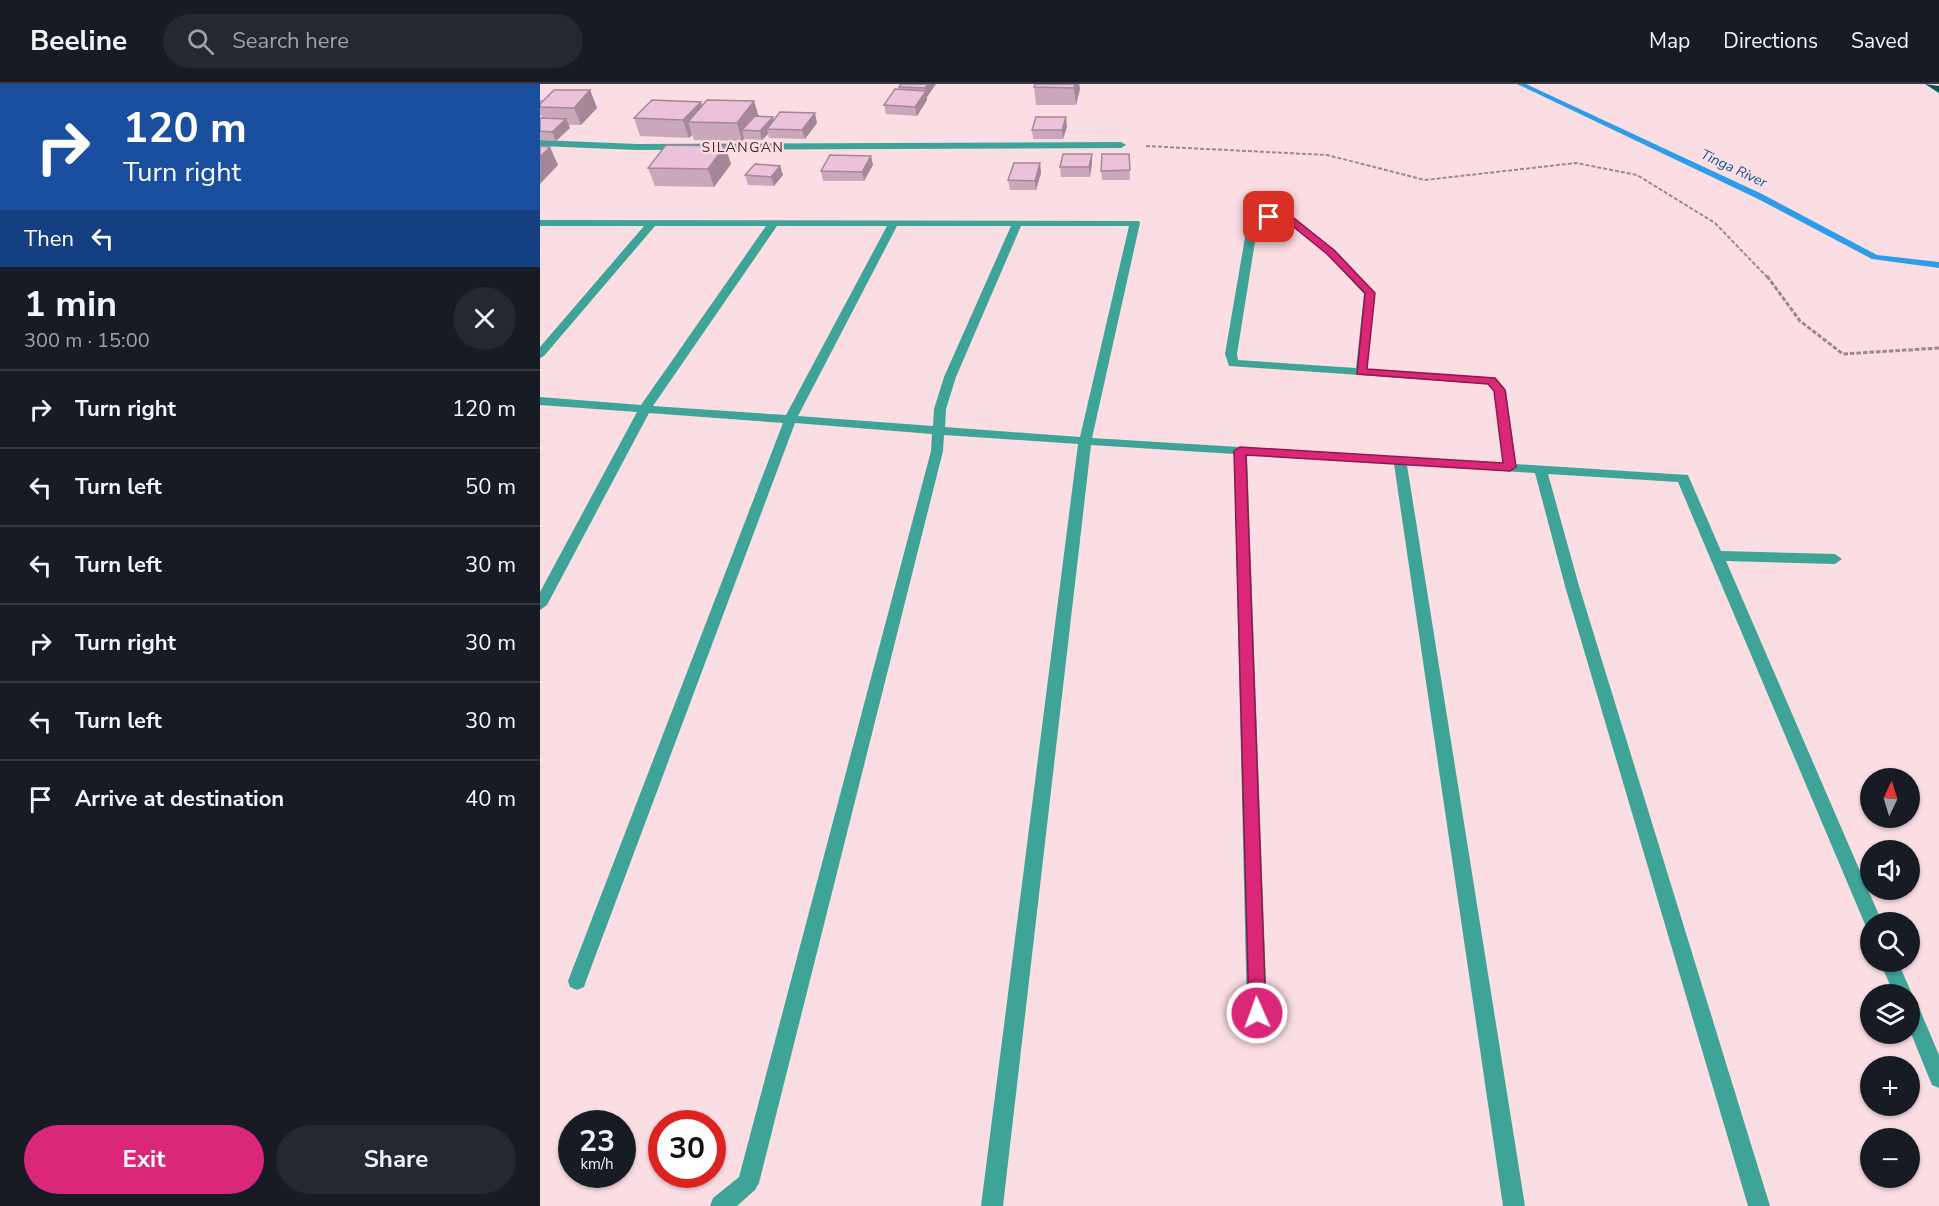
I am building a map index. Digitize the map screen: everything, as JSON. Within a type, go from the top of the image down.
[{"type":"main road","points":[[1929,84],[1939,90]]},
{"type":"street","points":[[540,143],[636,147],[1121,145]]},
{"type":"street","points":[[1361,372],[1370,293],[1330,252],[1287,217],[1253,220],[1231,354],[1233,363],[1361,372],[1491,381],[1500,390],[1510,467]]},
{"type":"street","points":[[540,223],[1136,223],[1085,441],[992,1206]]},
{"type":"street","points":[[722,1206],[748,1183],[937,451],[940,409],[950,377],[1017,223]]},
{"type":"street","points":[[540,354],[651,224]]},
{"type":"street","points":[[540,605],[646,407],[773,224]]},
{"type":"street","points":[[577,981],[790,420],[892,224]]},
{"type":"street","points":[[540,401],[1085,441],[1683,478],[1869,912]]},
{"type":"street","points":[[1240,451],[1257,1013]]},
{"type":"street","points":[[1400,460],[1514,1206]]},
{"type":"street","points":[[1540,469],[1572,585],[1759,1206]]},
{"type":"street","points":[[1716,556],[1835,559]]},
{"type":"street","points":[[1920,1033],[1939,1078]]},
{"type":"path","points":[[1121,145],[1327,155],[1425,180],[1496,174],[1576,163],[1638,175],[1715,224],[1767,276],[1800,321],[1843,354],[1939,348]]},
{"type":"building","points":[[901,84],[928,84],[925,88],[899,87]]},
{"type":"building","points":[[1035,84],[1075,84],[1074,88],[1034,87]]},
{"type":"building","points":[[895,89],[926,91],[915,107],[884,105]]},
{"type":"building","points":[[554,90],[590,90],[574,108],[540,107],[540,104]]},
{"type":"building","points":[[652,100],[701,102],[683,120],[634,118]]},
{"type":"building","points":[[707,100],[754,101],[737,123],[688,122]]},
{"type":"building","points":[[780,112],[815,113],[802,130],[767,129]]},
{"type":"building","points":[[755,116],[773,117],[760,131],[742,130]]},
{"type":"building","points":[[1036,117],[1066,117],[1062,130],[1032,130]]},
{"type":"building","points":[[540,118],[566,119],[552,132],[540,131]]},
{"type":"building","points":[[666,145],[725,146],[708,169],[648,168]]},
{"type":"building","points":[[540,146],[550,147],[540,157]]},
{"type":"building","points":[[1063,154],[1092,154],[1089,167],[1060,167]]},
{"type":"building","points":[[1102,154],[1129,154],[1130,170],[1101,171]]},
{"type":"building","points":[[830,155],[871,156],[862,172],[821,171]]},
{"type":"building","points":[[1014,163],[1040,163],[1035,181],[1008,180]]},
{"type":"building","points":[[755,164],[780,166],[771,177],[745,175]]},
{"type":"waterway","name":"Tinga River","points":[[1520,84],[1759,196],[1875,257],[1939,265]]},
{"type":"district","name":"SILANGAN","points":[[743,147]]},
{"type":"route","points":[[1257,1013],[1240,451],[1510,467],[1500,390],[1491,381],[1361,372],[1370,293],[1330,252],[1287,217],[1269,217]]}]
